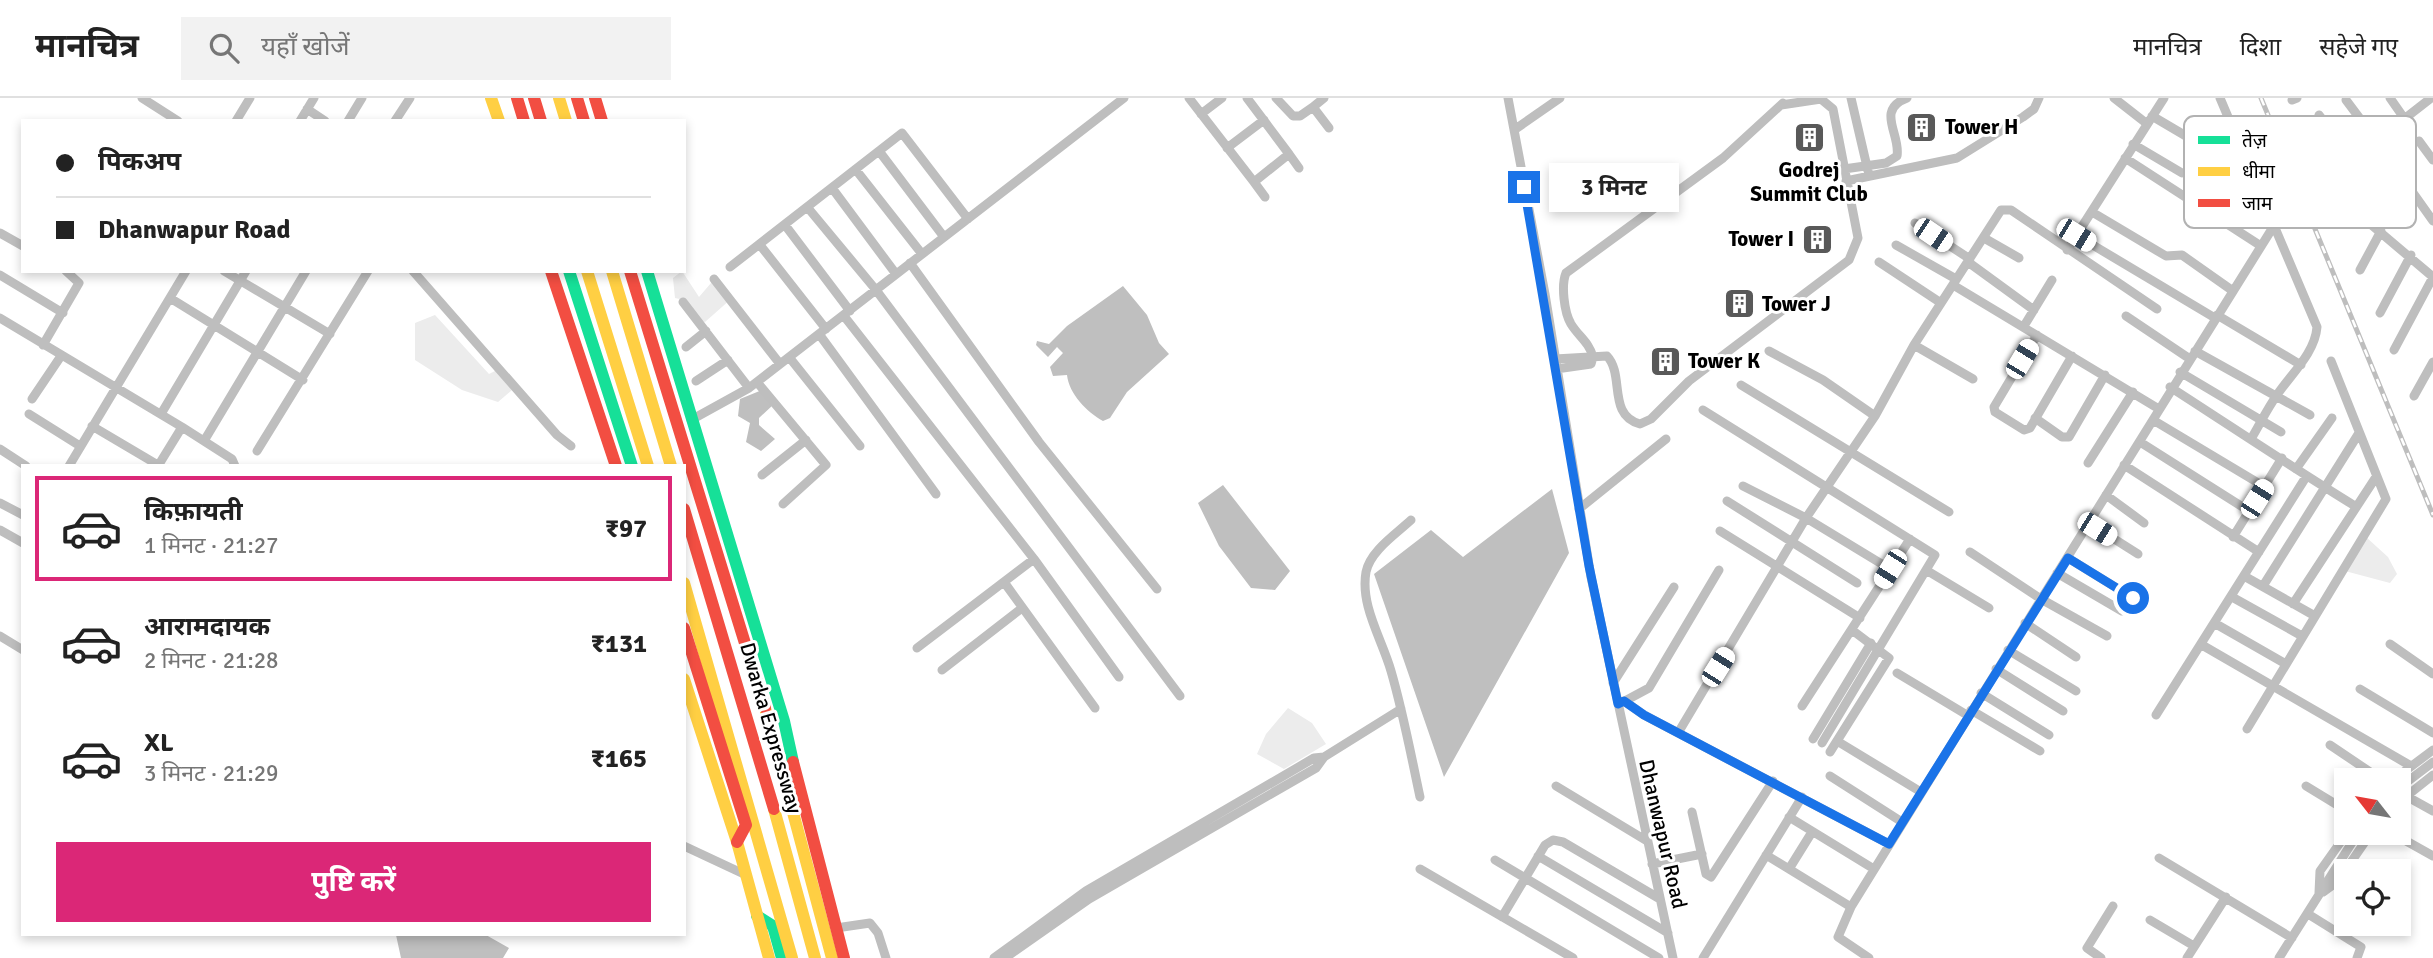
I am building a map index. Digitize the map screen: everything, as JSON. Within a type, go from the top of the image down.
[{"type":"main road","points":[[491,98],[498,119]]},
{"type":"main road","points":[[517,98],[523,119]]},
{"type":"main road","points":[[525,98],[531,119]]},
{"type":"main road","points":[[534,98],[540,119]]},
{"type":"main road","points":[[559,98],[565,119]]},
{"type":"main road","points":[[569,98],[574,119]]},
{"type":"main road","points":[[577,98],[583,119]]},
{"type":"main road","points":[[595,98],[600,119]]},
{"type":"main road","points":[[552,273],[615,464]]},
{"type":"main road","points":[[570,273],[631,464]]},
{"type":"main road","points":[[588,273],[647,464]]},
{"type":"main road","points":[[613,273],[670,464]]},
{"type":"main road","points":[[631,273],[761,693],[832,958]]},
{"type":"main road","points":[[648,273],[784,721],[844,958]]},
{"type":"main road","name":"Dwarka Expressway","points":[[686,515],[752,727],[815,958]]},
{"type":"main road","name":"Dwarka Expressway","points":[[686,590],[792,958]]},
{"type":"main road","points":[[686,634],[746,825],[737,842]]},
{"type":"main road","points":[[686,685],[737,842],[769,958]]},
{"type":"main road","points":[[757,916],[772,926],[782,958]]},
{"type":"street","points":[[142,98],[175,119]]},
{"type":"street","points":[[237,119],[250,98]]},
{"type":"street","points":[[301,119],[314,98]]},
{"type":"street","points":[[349,119],[362,98]]},
{"type":"street","points":[[396,119],[410,98]]},
{"type":"street","points":[[691,420],[753,385],[1124,98]]},
{"type":"street","points":[[1189,98],[1265,197]]},
{"type":"street","points":[[1201,114],[1222,98]]},
{"type":"street","points":[[1247,98],[1299,167]]},
{"type":"street","points":[[1276,98],[1293,116],[1300,116],[1324,98]]},
{"type":"street","name":"Dhanwapur Road","points":[[1508,98],[1579,509],[1613,683],[1621,702],[1647,841],[1673,958]]},
{"type":"street","points":[[1514,130],[1560,98]]},
{"type":"street","points":[[1556,369],[1591,364],[1593,357],[1588,342],[1568,316],[1564,286],[1566,273],[1723,158],[1790,98]]},
{"type":"street","points":[[1851,98],[1869,177]]},
{"type":"street","points":[[1844,169],[1886,163],[1897,156],[1890,112],[1895,105],[1907,98]]},
{"type":"street","points":[[1846,181],[1958,158],[2034,109],[2039,98]]},
{"type":"street","points":[[2114,98],[2184,138]]},
{"type":"street","points":[[2067,250],[2164,98]]},
{"type":"street","points":[[2220,98],[2228,116]]},
{"type":"street","points":[[2390,98],[2403,116]]},
{"type":"street","points":[[2407,116],[2430,98]]},
{"type":"street","points":[[1555,359],[1604,355],[1611,360],[1619,404],[1625,415],[1640,424],[1651,419],[1689,381],[1849,260],[1858,238],[1831,105],[1821,99],[1781,105]]},
{"type":"street","points":[[2346,100],[2358,116]]},
{"type":"street","points":[[1313,107],[1329,128]]},
{"type":"street","points":[[307,110],[322,119]]},
{"type":"street","points":[[1227,148],[1264,120]]},
{"type":"street","points":[[730,267],[900,134],[904,134],[968,219]]},
{"type":"street","points":[[2419,141],[2433,160]]},
{"type":"street","points":[[2133,144],[2182,173]]},
{"type":"street","points":[[879,151],[944,237]]},
{"type":"street","points":[[1254,182],[1289,154]]},
{"type":"street","points":[[2125,158],[2184,196]]},
{"type":"street","points":[[856,170],[922,254]]},
{"type":"street","points":[[832,188],[896,274]]},
{"type":"street","points":[[2416,197],[2433,221]]},
{"type":"street","points":[[808,208],[876,290],[1180,696]]},
{"type":"street","points":[[1678,733],[1806,518],[1875,416],[1914,345],[2001,210],[2006,209],[2157,309]]},
{"type":"street","points":[[2092,212],[2166,256],[2182,255],[2233,291]]},
{"type":"street","points":[[1915,223],[2034,310]]},
{"type":"street","points":[[785,225],[847,314],[1034,559],[1119,677]]},
{"type":"street","points":[[2233,228],[2261,246]]},
{"type":"street","points":[[1869,958],[1838,937],[1851,907],[2271,228]]},
{"type":"street","points":[[2251,439],[2276,396],[2301,365],[2314,340],[2317,327],[2276,228]]},
{"type":"street","points":[[2376,228],[2411,255],[2433,277],[2394,351]]},
{"type":"street","points":[[2360,271],[2381,232]]},
{"type":"street","points":[[0,233],[21,245]]},
{"type":"street","points":[[2076,235],[2301,365]]},
{"type":"street","points":[[1984,238],[2019,258]]},
{"type":"street","points":[[760,245],[936,494]]},
{"type":"street","points":[[1896,245],[2159,409]]},
{"type":"street","points":[[2380,313],[2411,255]]},
{"type":"street","points":[[1879,262],[1941,303]]},
{"type":"street","points":[[910,263],[1039,442],[1157,589]]},
{"type":"street","points":[[43,345],[79,284],[68,273]]},
{"type":"street","points":[[72,464],[80,446],[185,273]]},
{"type":"street","points":[[227,273],[330,334]]},
{"type":"street","points":[[161,414],[245,273]]},
{"type":"street","points":[[204,441],[305,273]]},
{"type":"street","points":[[257,451],[367,273]]},
{"type":"street","points":[[415,273],[557,435],[571,446]]},
{"type":"street","points":[[0,275],[63,313]]},
{"type":"street","points":[[714,279],[780,364]]},
{"type":"street","points":[[2024,326],[2052,280]]},
{"type":"street","points":[[170,298],[303,380]]},
{"type":"street","points":[[683,302],[729,360],[806,440],[826,465],[783,504]]},
{"type":"street","points":[[2126,316],[2193,355],[2309,415]]},
{"type":"street","points":[[0,318],[232,458],[234,464]]},
{"type":"street","points":[[686,347],[706,331]]},
{"type":"street","points":[[2037,335],[1993,410],[2024,430],[2030,428],[2072,356]]},
{"type":"street","points":[[1914,345],[1973,379]]},
{"type":"street","points":[[1769,351],[1802,368],[1875,416]]},
{"type":"street","points":[[32,399],[61,356]]},
{"type":"street","points":[[789,357],[860,446]]},
{"type":"street","points":[[696,381],[729,360]]},
{"type":"street","points":[[2247,729],[2386,499],[2331,360]]},
{"type":"street","points":[[2414,396],[2433,362]]},
{"type":"street","points":[[2180,372],[2281,432]]},
{"type":"street","points":[[2035,418],[2063,437],[2069,437],[2105,375]]},
{"type":"street","points":[[1741,384],[1949,512]]},
{"type":"street","points":[[2170,387],[2282,458],[2306,477],[2355,506]]},
{"type":"street","points":[[2088,463],[2133,392]]},
{"type":"street","points":[[1703,410],[1935,555],[1881,649],[1817,741],[1871,643]]},
{"type":"street","points":[[29,414],[80,446]]},
{"type":"street","points":[[2296,469],[2332,418]]},
{"type":"street","points":[[2153,419],[2264,487]]},
{"type":"street","points":[[92,426],[156,464]]},
{"type":"street","points":[[159,464],[181,427]]},
{"type":"street","points":[[2263,586],[2359,433]]},
{"type":"street","points":[[1579,509],[1666,439]]},
{"type":"street","points":[[762,475],[806,440]]},
{"type":"street","points":[[2140,442],[2249,511]]},
{"type":"street","points":[[0,449],[23,464]]},
{"type":"street","points":[[2233,537],[2282,458]]},
{"type":"street","points":[[2124,465],[2259,552]]},
{"type":"street","points":[[2157,715],[2306,477]]},
{"type":"street","points":[[2293,604],[2376,477]]},
{"type":"street","points":[[1743,486],[1806,518],[1890,569]]},
{"type":"street","points":[[2106,495],[2144,523]]},
{"type":"street","points":[[1727,501],[1857,583]]},
{"type":"street","points":[[0,503],[21,514]]},
{"type":"street","points":[[1411,520],[1376,552],[1366,570],[1365,588],[1367,607],[1383,645],[1401,709],[1420,797]]},
{"type":"street","points":[[2089,523],[2138,554]]},
{"type":"street","points":[[0,530],[21,542]]},
{"type":"street","points":[[1720,531],[1860,618]]},
{"type":"street","points":[[1802,706],[1910,539]]},
{"type":"street","points":[[1970,552],[2041,599],[2107,636]]},
{"type":"street","points":[[2068,558],[2133,598]]},
{"type":"street","points":[[917,648],[1034,559]]},
{"type":"street","points":[[1621,702],[1643,693],[1652,683],[1719,570]]},
{"type":"street","points":[[1926,570],[1989,608]]},
{"type":"street","points":[[2057,573],[2122,611]]},
{"type":"street","points":[[2244,576],[2315,616]]},
{"type":"street","points":[[1004,582],[1095,708]]},
{"type":"street","points":[[1613,683],[1674,586]]},
{"type":"street","points":[[2232,597],[2302,636]]},
{"type":"street","points":[[942,670],[1022,608]]},
{"type":"street","points":[[2025,624],[2076,657]]},
{"type":"street","points":[[2216,624],[2286,664]]},
{"type":"street","points":[[1830,752],[1889,658],[1881,649],[1852,629]]},
{"type":"street","points":[[0,636],[21,649]]},
{"type":"street","points":[[2390,644],[2433,674]]},
{"type":"street","points":[[2202,645],[2411,766]]},
{"type":"street","points":[[2008,650],[2076,691]]},
{"type":"street","points":[[1996,669],[2063,711]]},
{"type":"street","points":[[1897,673],[2040,751]]},
{"type":"street","points":[[2360,689],[2433,733]]},
{"type":"street","points":[[1981,693],[2049,735]]},
{"type":"street","points":[[1621,702],[1889,844]]},
{"type":"street","points":[[994,958],[1086,891],[1316,768],[1324,757],[1401,709]]},
{"type":"street","points":[[1837,741],[1921,792]]},
{"type":"street","points":[[2330,745],[2364,768]]},
{"type":"street","points":[[2408,768],[2433,750]]},
{"type":"street","points":[[2412,784],[2433,762]]},
{"type":"street","points":[[2412,788],[2433,775]]},
{"type":"street","points":[[1830,776],[1902,822]]},
{"type":"street","points":[[1692,812],[1706,874],[1710,877],[1773,781]]},
{"type":"street","points":[[1556,786],[1647,841]]},
{"type":"street","points":[[2306,786],[2334,803]]},
{"type":"street","points":[[1703,958],[1802,797]]},
{"type":"street","points":[[2412,800],[2433,811]]},
{"type":"street","points":[[1789,817],[1874,869]]},
{"type":"street","points":[[1789,869],[1812,832]]},
{"type":"street","points":[[1503,917],[1549,840],[1557,839],[1660,899]]},
{"type":"street","points":[[1005,958],[1089,899],[1180,842]]},
{"type":"street","points":[[2412,844],[2433,856]]},
{"type":"street","points":[[2319,895],[2320,871],[2338,845]]},
{"type":"street","points":[[2279,958],[2350,845]]},
{"type":"street","points":[[2319,895],[2338,881],[2363,845]]},
{"type":"street","points":[[686,847],[746,875]]},
{"type":"street","points":[[1652,864],[1702,854]]},
{"type":"street","points":[[1766,855],[1851,907]]},
{"type":"street","points":[[1538,856],[1668,933]]},
{"type":"street","points":[[2159,858],[2292,938]]},
{"type":"street","points":[[1495,860],[1659,958]]},
{"type":"street","points":[[1420,869],[1573,958]]},
{"type":"street","points":[[2187,958],[2226,897]]},
{"type":"street","points":[[2101,958],[2087,948],[2112,906]]},
{"type":"street","points":[[2308,914],[2361,947],[2357,958]]},
{"type":"street","points":[[2150,920],[2194,946]]},
{"type":"street","points":[[836,928],[870,923],[878,933],[886,958]]},
{"type":"shaded area","points":[[683,273],[699,297],[717,276],[731,299],[705,322],[700,320],[684,301],[675,298],[673,278]]},
{"type":"shaded area","points":[[1123,286],[1147,315],[1159,343],[1169,354],[1127,392],[1110,418],[1103,421],[1080,402],[1071,389],[1067,375],[1053,376],[1050,367],[1063,353],[1057,347],[1048,357],[1036,345],[1037,341],[1049,344],[1067,326]]},
{"type":"shaded area","points":[[435,315],[489,374],[497,370],[512,390],[498,402],[462,390],[415,360],[415,323]]},
{"type":"shaded area","points":[[762,390],[773,405],[759,418],[759,425],[775,439],[761,451],[746,442],[750,423],[738,416],[740,399]]},
{"type":"shaded area","points":[[1223,485],[1290,571],[1275,590],[1251,588],[1219,546],[1198,503]]},
{"type":"shaded area","points":[[1552,489],[1569,553],[1444,777],[1374,574],[1431,530],[1463,557]]},
{"type":"shaded area","points":[[2366,537],[2388,557],[2397,574],[2390,583],[2345,571]]},
{"type":"shaded area","points":[[1288,708],[1312,723],[1326,744],[1284,769],[1257,754],[1266,734]]},
{"type":"shaded area","points":[[396,936],[488,936],[509,948],[503,958],[401,958]]},
{"type":"railway","points":[[2261,98],[2268,116]]},
{"type":"railway","points":[[2315,228],[2433,515]]},
{"type":"traffic: fast","points":[[570,273],[631,464]]},
{"type":"traffic: fast","points":[[648,273],[784,721],[793,762]]},
{"type":"traffic: fast","points":[[757,916],[773,926],[782,958]]},
{"type":"traffic: slow","points":[[491,98],[498,119]]},
{"type":"traffic: slow","points":[[559,98],[565,119]]},
{"type":"traffic: slow","points":[[588,273],[647,464]]},
{"type":"traffic: slow","points":[[613,273],[670,464]]},
{"type":"traffic: slow","points":[[686,590],[792,958]]},
{"type":"traffic: slow","points":[[686,685],[737,842],[769,958]]},
{"type":"traffic: slow","points":[[765,708],[832,958]]},
{"type":"traffic: slow","points":[[774,809],[815,958]]},
{"type":"traffic: jam","points":[[517,98],[523,119]]},
{"type":"traffic: jam","points":[[534,98],[540,119]]},
{"type":"traffic: jam","points":[[577,98],[583,119]]},
{"type":"traffic: jam","points":[[595,98],[601,119]]},
{"type":"traffic: jam","points":[[552,273],[615,464]]},
{"type":"traffic: jam","points":[[631,273],[765,708]]},
{"type":"traffic: jam","points":[[686,516],[774,809]]},
{"type":"traffic: jam","points":[[686,634],[746,825],[737,842]]},
{"type":"traffic: jam","points":[[793,762],[844,958]]},
{"type":"place","name":"Tower H","points":[[1922,127]]},
{"type":"place","name":"Godrej Summit Club","points":[[1809,138]]},
{"type":"place","name":"Tower I","points":[[1817,239]]},
{"type":"place","name":"Tower J","points":[[1739,304]]},
{"type":"place","name":"Tower K","points":[[1665,361]]},
{"type":"route","points":[[1524,187],[1545,294],[1589,566],[1618,704],[1624,701],[1644,715],[1889,844],[1967,715],[2068,558],[2133,598]]}]
